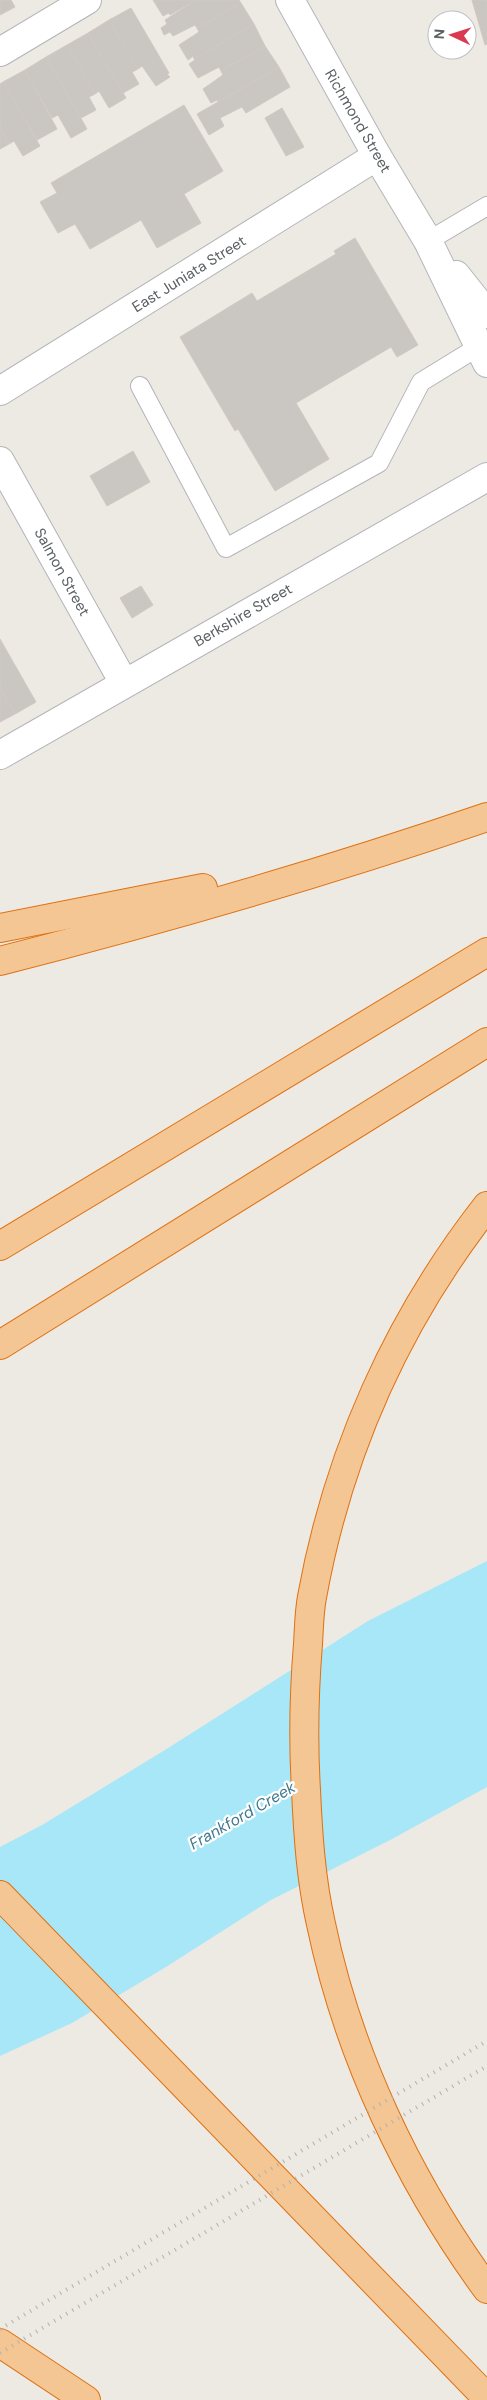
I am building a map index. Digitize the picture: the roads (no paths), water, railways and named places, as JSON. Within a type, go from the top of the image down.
[{"type":"highway","points":[[0,961],[92,937],[376,855],[487,817]]},
{"type":"highway","points":[[0,928],[376,855]]},
{"type":"highway","points":[[0,1246],[487,952]]},
{"type":"highway","points":[[0,1345],[487,1042]]},
{"type":"highway","points":[[487,1206],[458,1244],[414,1313],[378,1381],[347,1460],[328,1524],[312,1600],[305,1682],[304,1762],[309,1842],[320,1923],[339,1994],[362,2065],[394,2134],[430,2200],[468,2264],[487,2289]]},
{"type":"highway","points":[[0,1895],[487,2398]]},
{"type":"highway","points":[[0,2343],[86,2400]]},
{"type":"street","points":[[0,52],[88,0]]},
{"type":"street","name":"Richmond Street","points":[[290,0],[377,156],[428,241],[483,355]]},
{"type":"street","name":"East Juniata Street","points":[[0,391],[377,156]]},
{"type":"street","name":"Richmond Street","points":[[428,241],[487,314]]},
{"type":"street","name":"Salmon Street","points":[[0,460],[124,683]]},
{"type":"street","name":"Berkshire Street","points":[[0,755],[487,477]]},
{"type":"lane","points":[[428,241],[487,206]]},
{"type":"lane","points":[[140,386],[226,548],[379,464],[421,382],[483,355]]},
{"type":"water","name":"Frankford Creek","points":[[487,1561],[487,1787],[392,1839],[271,1900],[166,1967],[72,2023],[0,2056],[0,1847],[42,1825],[165,1750],[368,1621]]},
{"type":"railway","points":[[0,2329],[487,2041]]},
{"type":"railway","points":[[0,2353],[487,2066]]}]
